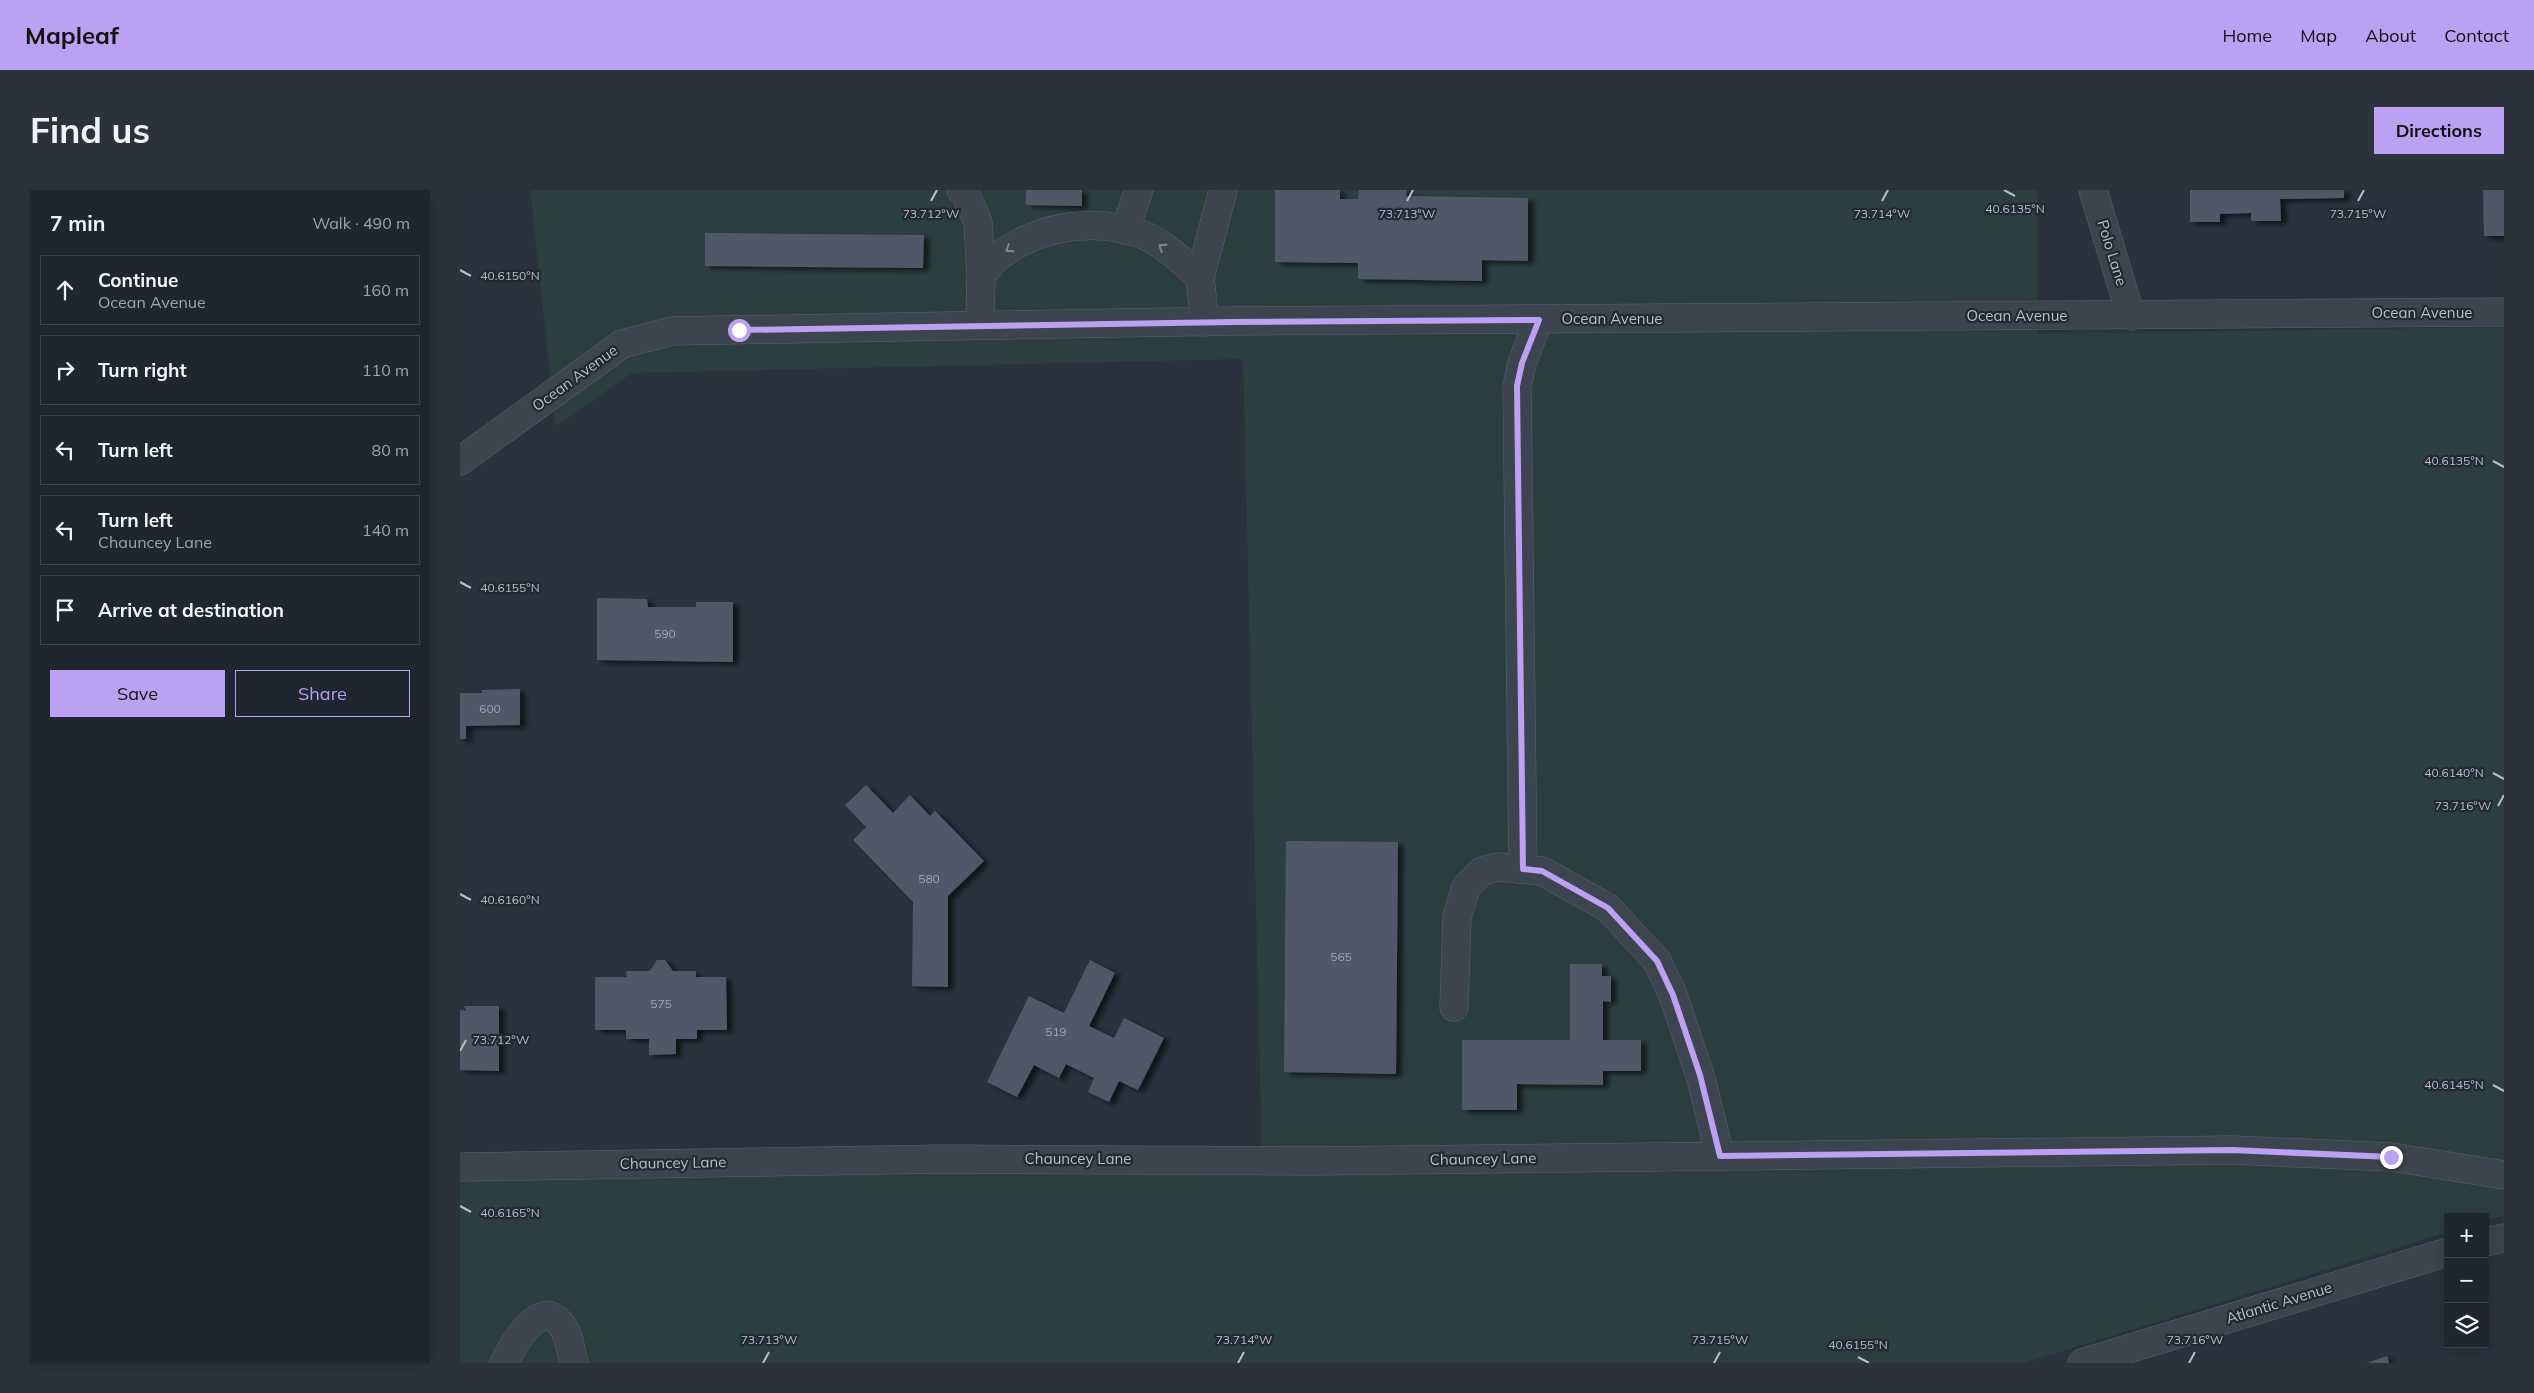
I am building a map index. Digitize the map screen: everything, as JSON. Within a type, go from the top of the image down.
[{"type":"street","points":[[962,190],[978,222],[981,276],[980,326]]},
{"type":"street","points":[[1125,230],[1139,190]]},
{"type":"street","points":[[1204,322],[1200,278],[1224,190]]},
{"type":"street","name":"Polo Lane","points":[[2092,190],[2131,316]]},
{"type":"street","points":[[981,276],[997,257],[1023,240],[1065,227],[1112,226],[1143,235],[1177,257],[1200,278]]},
{"type":"street","name":"Ocean Avenue","points":[[460,461],[622,344],[672,331],[1204,322],[2504,312]]},
{"type":"street","points":[[1523,869],[1517,386],[1522,363],[1539,320]]},
{"type":"street","points":[[1454,1007],[1457,917],[1466,887],[1482,871],[1497,867],[1542,871],[1608,908],[1657,961],[1673,995],[1700,1075],[1720,1156]]},
{"type":"street","name":"Chauncey Lane","points":[[460,1167],[944,1158],[1314,1161],[2232,1150],[2391,1157],[2504,1176]]},
{"type":"street","points":[[2489,1241],[2504,1238]]},
{"type":"street","name":"Atlantic Avenue","points":[[2082,1363],[2444,1253]]},
{"type":"street","points":[[504,1363],[527,1327],[535,1320],[545,1316],[554,1317],[561,1323],[574,1363]]},
{"type":"green space","points":[[530,190],[2037,190],[2037,334],[2504,327],[2504,1215],[2489,1220],[2489,1213],[2444,1213],[2444,1233],[2024,1363],[460,1363],[460,1175],[1262,1160],[1243,359],[632,373],[556,426]]},
{"type":"building","points":[[1026,190],[1082,190],[1082,206],[1026,205]]},
{"type":"building","points":[[1275,190],[1340,190],[1340,199],[1358,199],[1359,190],[1407,190],[1406,196],[1528,198],[1528,261],[1482,260],[1482,281],[1358,279],[1358,263],[1275,262]]},
{"type":"building","points":[[2190,190],[2344,190],[2344,198],[2280,199],[2281,221],[2251,221],[2251,213],[2220,214],[2220,222],[2190,222]]},
{"type":"building","points":[[2483,190],[2504,190],[2504,236],[2484,236]]},
{"type":"building","points":[[705,233],[924,235],[923,268],[705,266]]},
{"type":"building","points":[[597,598],[647,599],[648,607],[696,607],[696,602],[733,602],[733,662],[597,660]]},
{"type":"building","points":[[520,689],[520,725],[466,726],[466,739],[460,739],[460,693],[482,693],[482,690]]},
{"type":"building","points":[[866,785],[893,813],[910,795],[930,816],[935,811],[984,861],[948,896],[948,987],[912,986],[913,902],[853,840],[866,827],[845,805]]},
{"type":"building","points":[[1286,841],[1398,842],[1396,1074],[1284,1072]]},
{"type":"building","points":[[657,960],[665,960],[673,971],[696,971],[696,977],[726,977],[727,1030],[697,1030],[697,1039],[676,1039],[676,1054],[649,1055],[649,1039],[626,1039],[626,1030],[595,1030],[595,977],[627,977],[626,971],[650,971]]},
{"type":"building","points":[[1090,960],[1115,973],[1089,1026],[1114,1038],[1124,1018],[1164,1038],[1138,1090],[1119,1081],[1109,1102],[1088,1092],[1094,1078],[1066,1064],[1059,1078],[1034,1065],[1017,1097],[987,1082],[1029,996],[1064,1013]]},
{"type":"building","points":[[1570,964],[1602,964],[1602,976],[1611,976],[1611,1002],[1603,1001],[1603,1040],[1641,1040],[1641,1071],[1603,1071],[1603,1085],[1517,1084],[1517,1110],[1462,1110],[1462,1040],[1570,1040]]},
{"type":"building","points":[[464,1006],[499,1006],[499,1071],[460,1070],[460,1010],[466,1011]]},
{"type":"building","points":[[2387,1356],[2389,1363],[2367,1363]]},
{"type":"route","points":[[739,330],[1233,322],[1539,320],[1522,363],[1517,386],[1523,869],[1542,871],[1608,908],[1657,961],[1673,995],[1700,1075],[1720,1156],[2232,1150],[2391,1157]]}]
